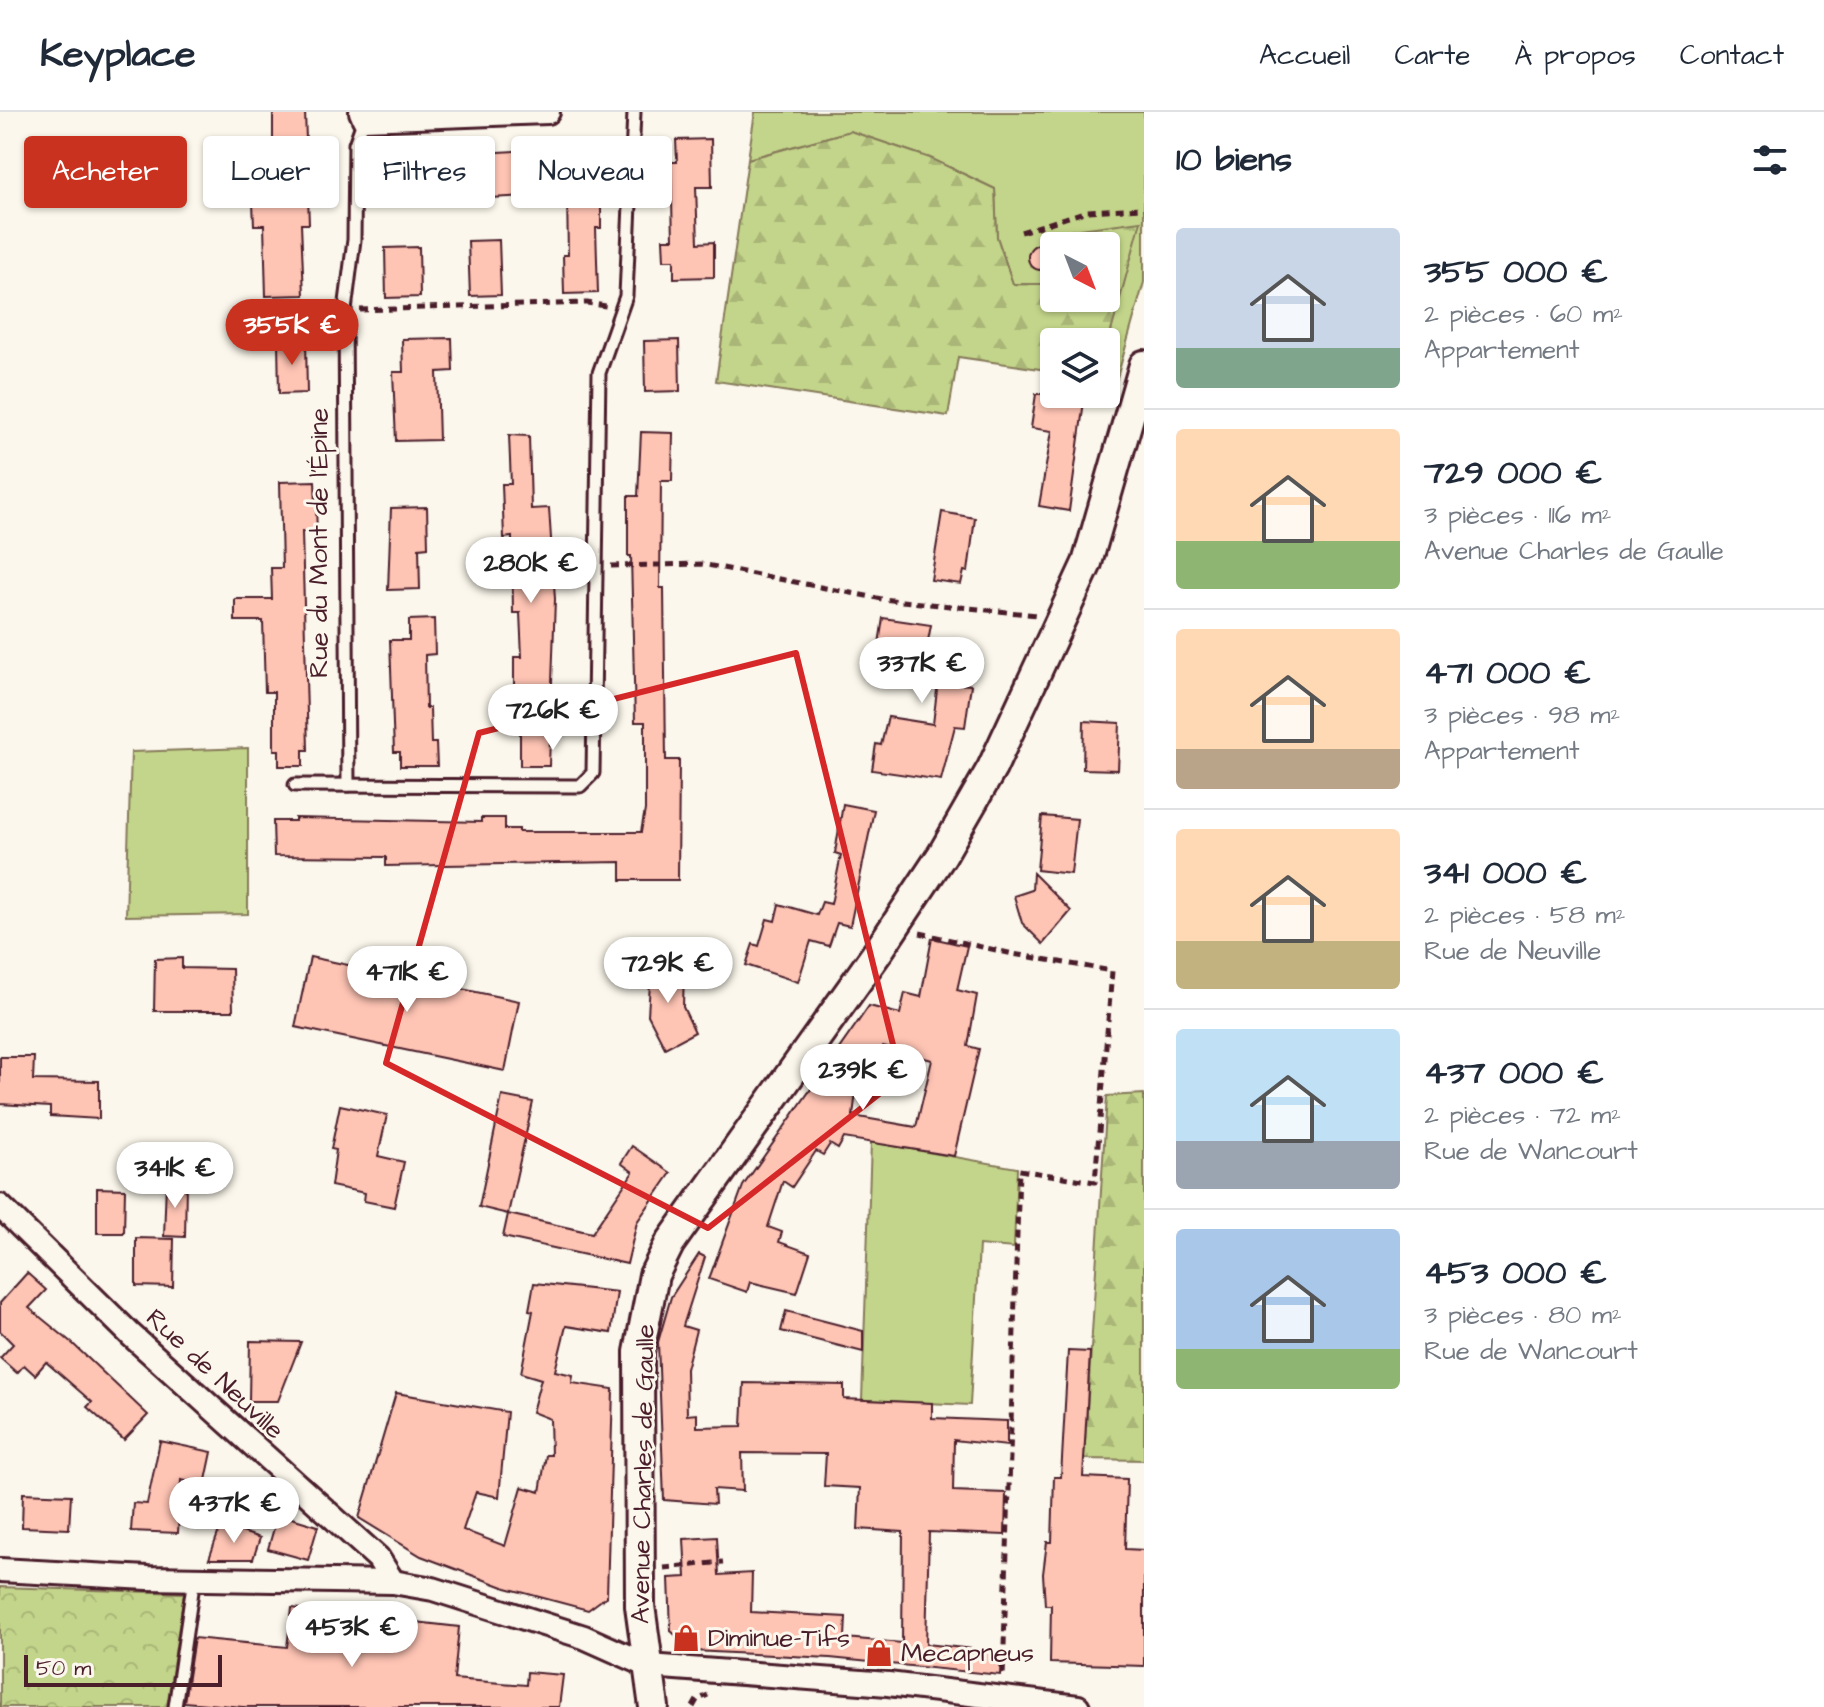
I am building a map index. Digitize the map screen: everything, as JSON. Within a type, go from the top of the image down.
[{"type":"street","points":[[362,116],[548,112]]},
{"type":"street","name":"Avenue Charles de Gaulle","points":[[654,1707],[642,1638],[639,1352],[654,1275],[670,1243],[942,855],[992,768],[1087,563],[1144,365]]},
{"type":"street","name":"Rue de Neuville","points":[[0,1206],[131,1335],[378,1558],[393,1582]]},
{"type":"street","points":[[0,1570],[393,1582],[433,1589],[584,1637],[649,1666],[888,1684],[1078,1707]]},
{"type":"lane","points":[[295,785],[580,786],[593,773],[599,373],[623,309],[634,112]]},
{"type":"lane","name":"Rue du Mont de l'Épine","points":[[348,785],[345,310],[354,240],[355,144],[362,116]]},
{"type":"lane","points":[[175,1707],[194,1578]]},
{"type":"path","points":[[1021,232],[1087,211],[1144,208]]},
{"type":"path","points":[[345,310],[587,303],[623,309]]},
{"type":"path","points":[[594,568],[702,564],[882,599],[1062,617]]},
{"type":"path","points":[[897,922],[921,934],[1112,971],[1095,1182],[1019,1170],[1003,1678],[1017,1685]]},
{"type":"path","points":[[640,1570],[723,1562]]},
{"type":"highlighted area","points":[[796,653],[901,1077],[708,1228],[386,1063],[479,733]]},
{"type":"green space","points":[[755,112],[1144,112],[1144,282],[1120,367],[1120,328],[1112,328],[1116,312],[1120,312],[1120,297],[1140,222],[1072,232],[1040,232],[1040,284],[1013,284],[997,237],[995,189],[930,158],[850,131],[748,159]]},
{"type":"green space","points":[[850,131],[930,158],[995,189],[997,237],[1013,284],[1040,284],[1040,312],[1116,312],[1112,328],[1040,328],[1040,369],[958,357],[948,416],[716,381],[748,159]]},
{"type":"green space","points":[[1141,221],[1120,298],[1120,232],[1072,230]]},
{"type":"green space","points":[[248,748],[248,914],[126,916],[131,752]]},
{"type":"green space","points":[[1144,1094],[1144,1460],[1084,1459],[1107,1096]]},
{"type":"green space","points":[[871,1142],[1017,1168],[1014,1248],[979,1245],[970,1405],[862,1400]]},
{"type":"green space","points":[[0,1587],[184,1593],[167,1707],[0,1707]]},
{"type":"building","points":[[273,112],[305,112],[306,136],[273,136]]},
{"type":"building","points":[[711,139],[712,187],[696,187],[698,243],[714,242],[714,277],[674,278],[674,260],[664,260],[663,239],[673,239],[672,162],[677,162],[676,140]]},
{"type":"building","points":[[511,151],[511,197],[495,198],[495,152]]},
{"type":"building","points":[[253,208],[308,208],[309,224],[301,224],[304,295],[266,296],[264,225],[254,225]]},
{"type":"building","points":[[567,208],[601,208],[601,228],[596,228],[598,293],[564,294],[563,255],[568,255]]},
{"type":"building","points":[[499,240],[501,295],[470,296],[468,241]]},
{"type":"building","points":[[1040,244],[1040,270],[1032,266],[1028,257]]},
{"type":"building","points":[[419,247],[420,297],[386,298],[385,248]]},
{"type":"building","points":[[452,338],[453,371],[437,372],[439,440],[396,441],[393,372],[403,372],[402,339]]},
{"type":"building","points":[[306,340],[307,393],[279,394],[278,341]]},
{"type":"building","points":[[679,340],[680,391],[645,392],[644,341]]},
{"type":"building","points":[[1036,394],[1040,394],[1040,408],[1083,408],[1069,511],[1039,506],[1052,431],[1031,428]]},
{"type":"building","points":[[641,432],[673,433],[672,481],[661,481],[660,588],[664,588],[666,760],[679,760],[678,880],[621,880],[621,862],[386,866],[386,857],[274,856],[273,821],[295,821],[295,818],[481,822],[481,818],[505,818],[505,829],[519,829],[519,832],[641,832],[645,810],[645,722],[635,722],[628,496],[638,496]]},
{"type":"building","points":[[509,435],[529,436],[531,509],[549,508],[555,599],[549,766],[520,766],[520,689],[514,689],[514,657],[522,657],[520,613],[513,613],[512,537],[504,538],[502,484],[511,484]]},
{"type":"building","points":[[315,481],[317,532],[302,532],[308,750],[303,750],[303,766],[279,766],[279,750],[274,750],[274,692],[265,692],[263,621],[235,621],[235,599],[272,599],[271,568],[282,568],[280,482]]},
{"type":"building","points":[[427,507],[428,547],[419,548],[420,589],[388,590],[391,508]]},
{"type":"building","points":[[942,512],[975,518],[968,572],[964,571],[961,584],[931,580]]},
{"type":"building","points":[[883,618],[931,625],[928,641],[952,644],[948,672],[961,674],[959,684],[971,685],[965,727],[955,726],[941,780],[872,770],[876,744],[881,745],[888,717],[933,724],[938,681],[896,675],[900,647],[879,644]]},
{"type":"building","points":[[434,619],[435,654],[425,655],[426,708],[430,708],[431,743],[436,743],[437,766],[400,766],[400,752],[394,752],[390,640],[409,640],[409,620]]},
{"type":"building","points":[[1084,721],[1120,723],[1118,770],[1083,769]]},
{"type":"building","points":[[843,804],[874,810],[850,926],[837,923],[829,946],[811,941],[798,982],[746,965],[753,944],[759,946],[767,919],[775,921],[779,904],[817,915],[822,902],[831,904],[841,855],[835,853]]},
{"type":"building","points":[[1042,816],[1077,819],[1071,874],[1037,870]]},
{"type":"building","points":[[1033,873],[1071,911],[1043,944],[1022,923],[1014,896],[1032,890]]},
{"type":"building","points":[[932,938],[967,946],[957,990],[977,995],[968,1046],[979,1049],[954,1156],[844,1138],[838,1149],[830,1144],[823,1155],[816,1151],[792,1187],[783,1181],[768,1227],[782,1232],[779,1242],[810,1253],[797,1293],[750,1282],[747,1292],[709,1279],[743,1186],[869,1006],[900,1014],[905,993],[921,997]],"holes":[[[883,1047],[932,1060],[916,1127],[853,1116],[857,1084]]]},
{"type":"building","points":[[310,957],[519,1001],[505,1071],[295,1027]]},
{"type":"building","points":[[182,958],[182,968],[232,969],[233,1011],[154,1011],[155,959]]},
{"type":"building","points":[[651,967],[684,969],[683,1007],[695,1032],[665,1048],[648,1015]]},
{"type":"building","points":[[0,1057],[34,1057],[33,1080],[99,1081],[99,1119],[50,1116],[50,1107],[0,1104]]},
{"type":"building","points":[[502,1096],[533,1102],[508,1214],[479,1207]]},
{"type":"building","points":[[340,1105],[387,1115],[378,1156],[404,1162],[394,1207],[364,1201],[365,1193],[331,1186],[336,1150],[331,1149]]},
{"type":"building","points":[[632,1146],[671,1173],[637,1222],[627,1264],[503,1237],[508,1214],[592,1233],[633,1172],[621,1163]]},
{"type":"building","points":[[166,1183],[186,1183],[185,1237],[164,1236]]},
{"type":"building","points":[[97,1188],[125,1189],[124,1233],[97,1233]]},
{"type":"building","points":[[136,1238],[174,1239],[173,1287],[136,1286]]},
{"type":"building","points":[[699,1254],[705,1257],[683,1326],[696,1330],[686,1369],[687,1415],[697,1414],[697,1427],[742,1426],[744,1383],[844,1385],[844,1399],[932,1403],[932,1418],[1007,1421],[1007,1446],[954,1440],[953,1491],[1006,1493],[1005,1535],[929,1532],[926,1644],[1001,1652],[1000,1675],[830,1658],[693,1651],[671,1631],[669,1578],[686,1577],[684,1539],[717,1537],[719,1575],[752,1573],[751,1612],[846,1617],[845,1638],[902,1643],[903,1532],[858,1529],[860,1488],[824,1486],[826,1454],[742,1453],[743,1491],[714,1489],[715,1504],[664,1500],[658,1342],[671,1297]]},
{"type":"building","points":[[27,1273],[46,1290],[29,1308],[72,1343],[148,1415],[124,1440],[87,1407],[92,1402],[46,1362],[35,1375],[24,1365],[17,1373],[0,1358],[13,1344],[0,1331],[0,1303]]},
{"type":"building","points":[[534,1283],[617,1292],[611,1333],[566,1326],[555,1371],[573,1375],[572,1383],[613,1389],[607,1596],[588,1610],[506,1588],[421,1556],[359,1518],[396,1393],[507,1412],[499,1497],[476,1492],[463,1530],[505,1546],[522,1487],[540,1492],[546,1455],[551,1455],[550,1419],[532,1412],[541,1379],[521,1373],[533,1311],[529,1310]]},
{"type":"building","points":[[786,1311],[863,1331],[863,1352],[781,1331]]},
{"type":"building","points":[[250,1341],[301,1342],[278,1401],[249,1401]]},
{"type":"building","points":[[1068,1351],[1090,1352],[1083,1477],[1127,1479],[1125,1549],[1144,1550],[1144,1666],[1050,1663],[1051,1605],[1045,1605],[1043,1574],[1047,1542],[1052,1542],[1054,1477],[1061,1477]]},
{"type":"building","points":[[160,1441],[212,1452],[205,1485],[181,1480],[178,1533],[131,1531],[133,1503],[147,1504]]},
{"type":"building","points":[[23,1493],[71,1495],[69,1529],[22,1527]]},
{"type":"building","points":[[278,1514],[318,1526],[308,1560],[268,1549]]},
{"type":"building","points":[[221,1525],[260,1538],[253,1559],[209,1559]]},
{"type":"building","points":[[292,1608],[459,1627],[454,1679],[526,1685],[527,1672],[563,1675],[559,1707],[243,1707],[184,1702],[194,1638],[287,1647]]},
{"type":"place","name":"Diminue-Tifs","points":[[686,1638]]},
{"type":"place","name":"Mecapneus","points":[[879,1653]]}]
